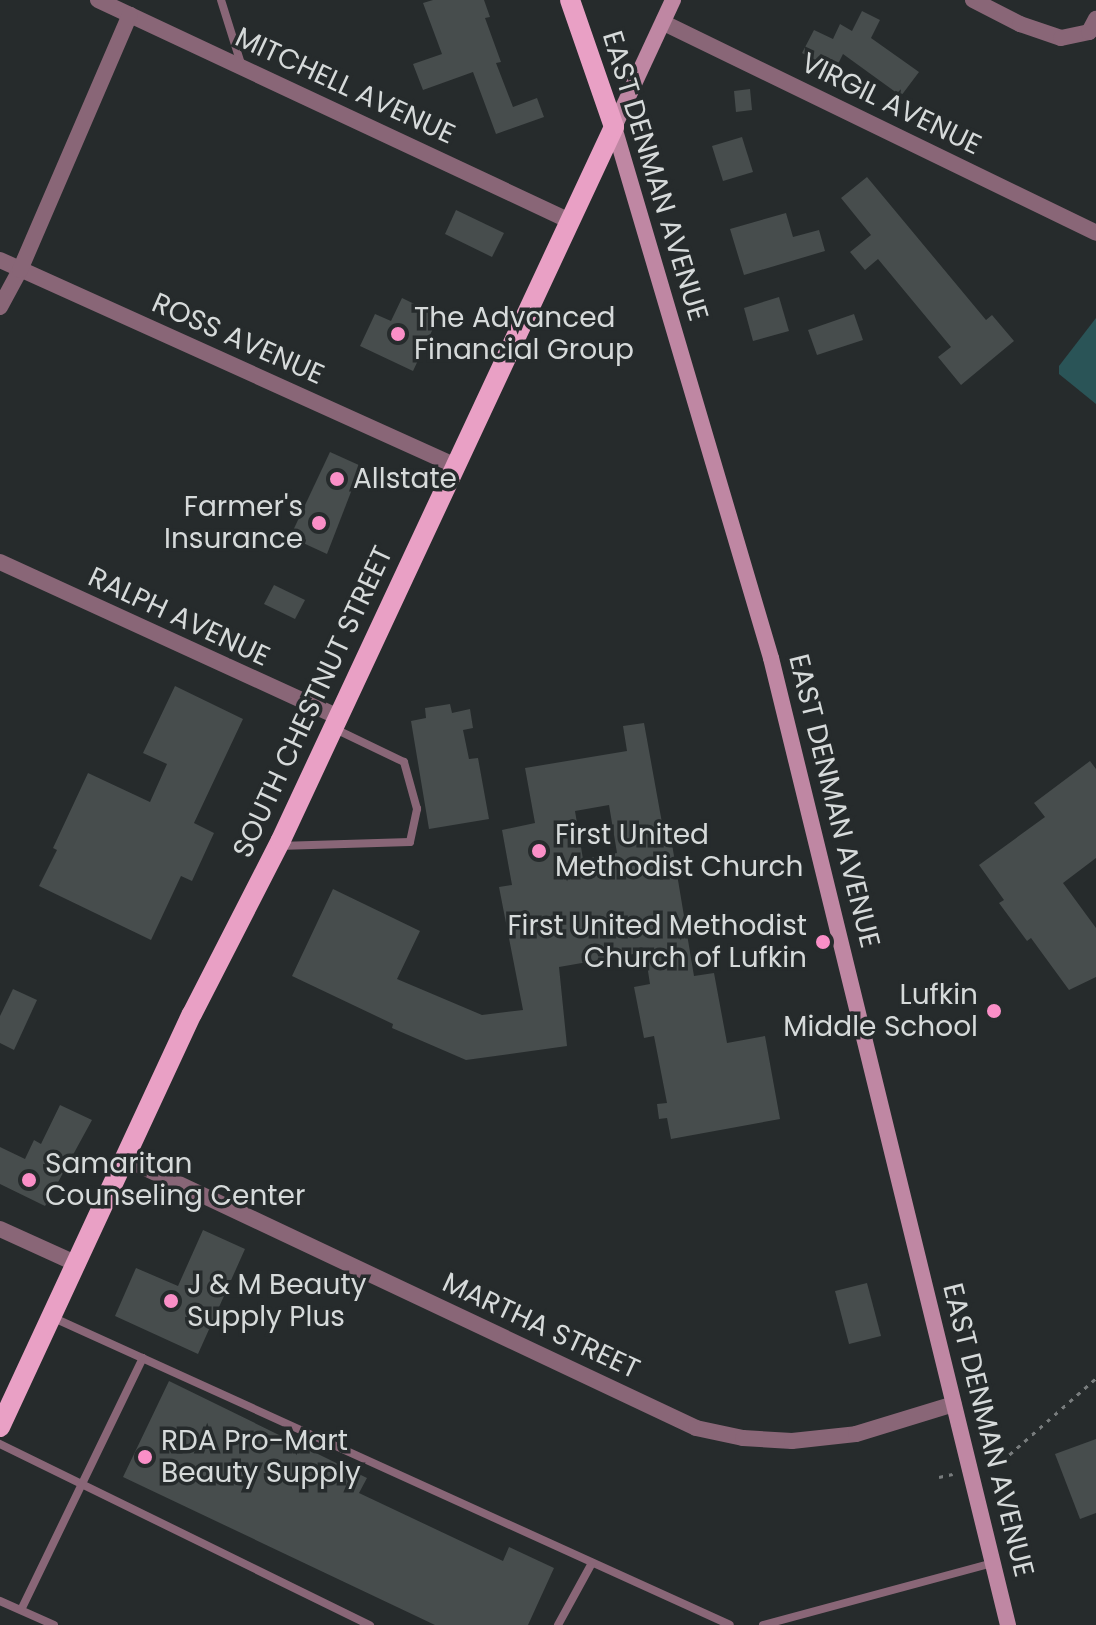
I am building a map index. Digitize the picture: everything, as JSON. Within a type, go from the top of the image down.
[{"type":"main road","name":"EAST DENMAN AVENUE","points":[[570,0],[614,127],[771,658],[1008,1625]]},
{"type":"main road","name":"SOUTH CHESTNUT STREET","points":[[0,1427],[192,1014],[278,846],[673,0]]},
{"type":"street","name":"MITCHELL AVENUE","points":[[98,0],[570,221]]},
{"type":"street","points":[[973,0],[1020,24],[1061,38],[1089,32],[1096,19]]},
{"type":"street","points":[[0,307],[20,270],[130,15]]},
{"type":"street","name":"VIRGIL AVENUE","points":[[664,23],[1096,233]]},
{"type":"street","name":"ROSS AVENUE","points":[[0,260],[454,465]]},
{"type":"street","name":"RALPH AVENUE","points":[[0,562],[335,723]]},
{"type":"street","name":"MARTHA STREET","points":[[126,1159],[696,1428],[743,1438],[792,1441],[856,1434],[954,1404]]},
{"type":"street","points":[[0,1229],[77,1264]]},
{"type":"lane","points":[[221,0],[242,68]]},
{"type":"lane","points":[[278,846],[410,842],[417,809],[404,762],[335,723]]},
{"type":"lane","points":[[52,1317],[730,1625]]},
{"type":"lane","points":[[21,1610],[143,1358]]},
{"type":"lane","points":[[0,1444],[370,1625]]},
{"type":"lane","points":[[558,1625],[592,1563]]},
{"type":"lane","points":[[763,1625],[992,1563]]},
{"type":"lane","points":[[1,1604],[54,1625]]},
{"type":"path","points":[[939,1477],[1002,1461],[1096,1378]]},
{"type":"shaded area","points":[[1096,318],[1096,404],[1059,374],[1059,366]]},
{"type":"building","points":[[433,0],[484,0],[490,17],[485,18],[501,62],[496,63],[513,107],[537,98],[544,117],[496,134],[473,72],[423,90],[413,64],[442,54],[423,3]]},
{"type":"building","points":[[862,11],[880,20],[871,38],[919,72],[901,96],[843,54],[835,70],[802,53],[814,30],[833,39],[840,24],[852,31]]},
{"type":"building","points":[[750,89],[752,110],[736,112],[734,91]]},
{"type":"building","points":[[742,137],[753,172],[723,181],[712,146]]},
{"type":"building","points":[[867,177],[986,320],[992,315],[1014,341],[961,385],[938,357],[951,347],[878,259],[865,270],[850,252],[871,235],[841,198]]},
{"type":"building","points":[[456,210],[504,233],[492,257],[445,234]]},
{"type":"building","points":[[786,213],[793,237],[819,230],[825,251],[744,275],[730,229]]},
{"type":"building","points":[[779,297],[789,331],[753,341],[744,308]]},
{"type":"building","name":"The Advanced Financial Group","points":[[402,298],[439,316],[413,371],[360,346],[375,314],[391,321]]},
{"type":"building","points":[[854,314],[863,340],[817,355],[808,330]]},
{"type":"building","points":[[330,452],[361,466],[327,554],[290,537]]},
{"type":"building","points":[[274,585],[305,600],[295,619],[264,604]]},
{"type":"building","points":[[175,686],[243,719],[194,823],[214,833],[192,881],[181,876],[151,940],[39,886],[88,773],[150,802],[167,764],[143,753]]},
{"type":"building","points":[[450,704],[452,713],[470,709],[473,728],[463,730],[469,759],[478,758],[489,819],[429,829],[411,721],[426,718],[425,708]]},
{"type":"building","points":[[644,723],[666,845],[672,844],[694,976],[714,973],[727,1043],[765,1036],[780,1119],[671,1139],[667,1118],[659,1119],[657,1104],[667,1103],[654,1036],[644,1038],[634,987],[650,984],[645,952],[559,967],[567,1046],[466,1060],[392,1028],[393,1024],[292,976],[333,889],[420,931],[397,979],[482,1015],[523,1010],[499,887],[512,885],[502,830],[535,823],[525,768],[627,751],[623,726]],"holes":[[[609,805],[617,853],[583,859],[575,811]]]},
{"type":"building","points":[[1090,761],[1096,769],[1096,858],[1063,883],[1096,928],[1096,977],[1069,990],[1031,938],[1027,941],[999,903],[1004,900],[979,865],[1045,817],[1034,803]]},
{"type":"building","points":[[13,989],[37,1000],[14,1050],[0,1043],[0,1016]]},
{"type":"building","points":[[60,1105],[92,1120],[45,1206],[0,1184],[0,1147],[25,1159],[34,1140],[41,1144]]},
{"type":"building","name":"J & M Beauty Supply Plus","points":[[203,1230],[245,1249],[198,1354],[115,1316],[136,1268],[178,1286]]},
{"type":"building","points":[[867,1283],[881,1336],[849,1344],[835,1291]]},
{"type":"building","points":[[169,1381],[367,1478],[359,1493],[503,1561],[509,1547],[554,1568],[528,1625],[435,1625],[123,1477]]},
{"type":"building","points":[[1096,1439],[1096,1513],[1080,1519],[1055,1454]]},
{"type":"place","name":"The Advanced Financial Group","points":[[398,334]]},
{"type":"place","name":"Allstate","points":[[337,479]]},
{"type":"place","name":"Farmer's Insurance","points":[[319,523]]},
{"type":"place","name":"First United Methodist Church","points":[[539,851]]},
{"type":"place","name":"First United Methodist Church of Lufkin","points":[[823,942]]},
{"type":"place","name":"Lufkin Middle School","points":[[994,1011]]},
{"type":"place","name":"Samaritan Counseling Center","points":[[29,1180]]},
{"type":"place","name":"J & M Beauty Supply Plus","points":[[171,1301]]},
{"type":"place","name":"RDA Pro-Mart Beauty Supply","points":[[145,1457]]}]
